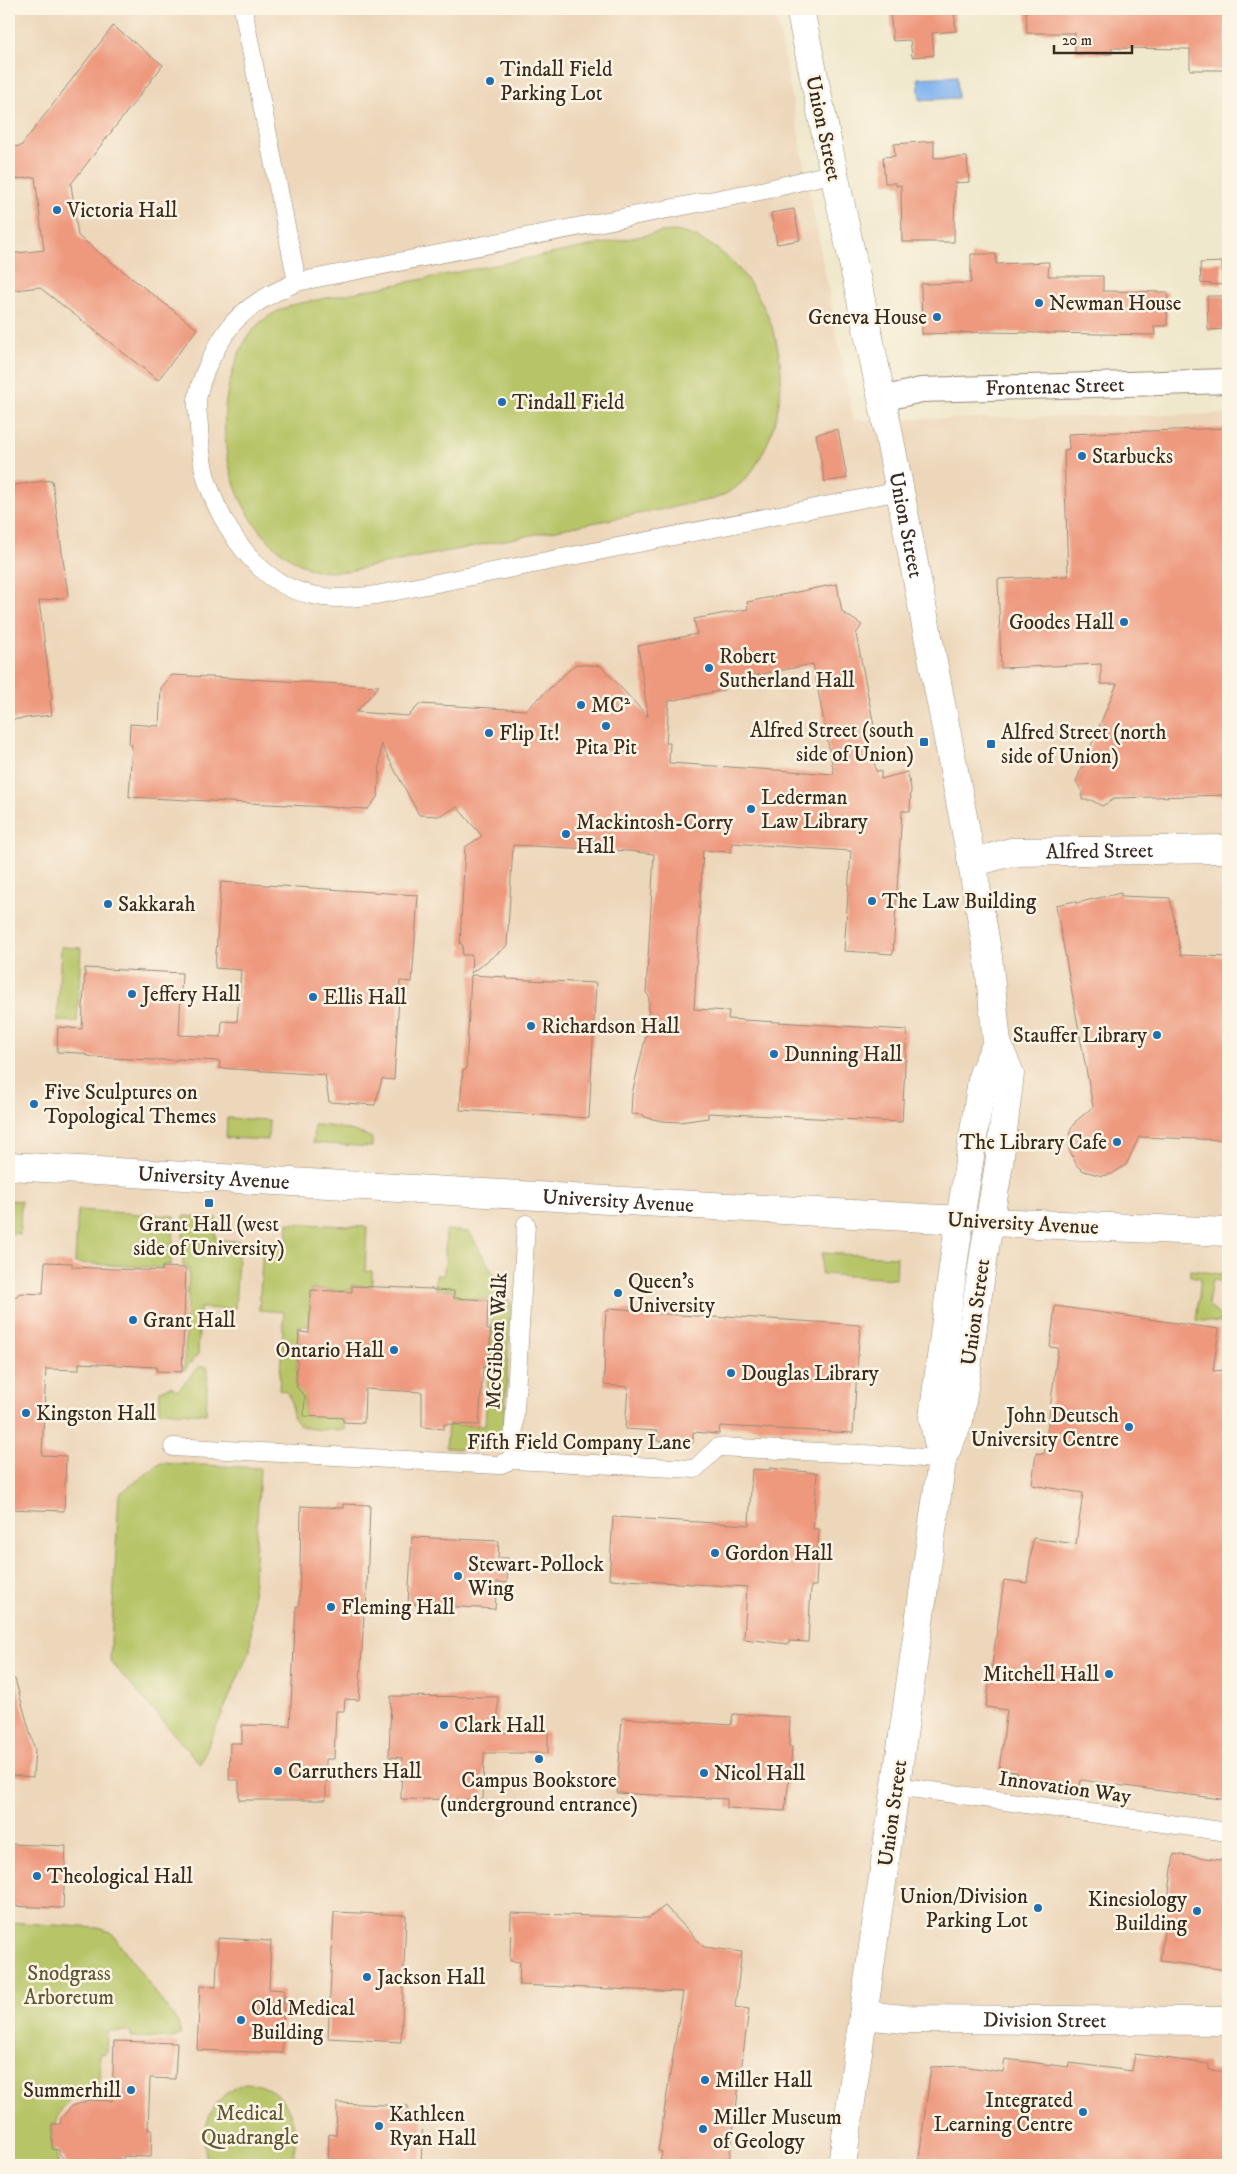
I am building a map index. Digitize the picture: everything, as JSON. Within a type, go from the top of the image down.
[{"type":"main road","name":"Union Street","points":[[800,9],[882,399],[972,863],[988,956],[997,1044],[1010,1074],[999,1164],[959,1421],[942,1460],[842,2165]]},
{"type":"main road","name":"Alfred Street","points":[[972,863],[1011,852],[1228,849]]},
{"type":"main road","name":"Union Street","points":[[942,1460],[933,1418],[960,1220],[983,1074],[997,1044]]},
{"type":"main road","name":"University Avenue","points":[[9,1166],[990,1222],[1228,1232]]},
{"type":"main road","name":"Division Street","points":[[863,2015],[904,2019],[1228,2022]]},
{"type":"street","points":[[244,9],[297,282]]},
{"type":"street","points":[[834,173],[756,192],[297,282],[262,298],[228,329],[210,359],[197,400],[200,445],[208,485],[225,523],[246,554],[276,580],[307,594],[339,599],[376,595],[900,491]]},
{"type":"street","name":"Frontenac Street","points":[[882,399],[921,390],[1228,381]]},
{"type":"street","name":"McGibbon Walk","points":[[512,1460],[526,1224]]},
{"type":"street","name":"Fifth Field Company Lane","points":[[173,1447],[498,1465],[512,1460],[695,1470],[718,1447],[902,1456],[942,1460]]},
{"type":"street","name":"Innovation Way","points":[[896,1786],[1228,1832]]},
{"type":"shaded area","name":"Queen's University","points":[[9,9],[775,9],[853,420],[1228,414],[1228,2165],[9,2165]]},
{"type":"green space","name":"Tindall Field","points":[[676,231],[699,238],[719,251],[737,267],[752,286],[764,308],[773,331],[779,355],[780,395],[773,428],[767,444],[752,471],[733,490],[714,499],[348,571],[322,571],[306,567],[282,552],[262,534],[247,511],[235,486],[228,459],[225,431],[226,404],[235,363],[246,340],[261,322],[282,309],[296,304],[662,232]]},
{"type":"green space","points":[[61,947],[81,948],[77,1022],[57,1021]]},
{"type":"green space","points":[[227,1118],[269,1120],[268,1140],[226,1138]]},
{"type":"green space","points":[[314,1125],[343,1128],[372,1138],[372,1147],[313,1143]]},
{"type":"green space","points":[[9,1200],[21,1201],[20,1234],[9,1233]]},
{"type":"green space","points":[[78,1210],[175,1216],[171,1265],[164,1265],[164,1268],[75,1263]]},
{"type":"green space","points":[[184,1216],[216,1218],[215,1240],[239,1241],[235,1309],[200,1308],[198,1354],[184,1371],[189,1267],[183,1266],[182,1258]]},
{"type":"green space","points":[[288,1223],[367,1227],[365,1271],[372,1271],[372,1286],[352,1285],[351,1291],[311,1289],[309,1326],[299,1326],[296,1383],[297,1388],[305,1393],[304,1416],[343,1418],[345,1430],[314,1429],[298,1424],[293,1415],[289,1395],[279,1390],[284,1312],[259,1310],[263,1242],[287,1244]]},
{"type":"green space","points":[[446,1230],[469,1232],[511,1304],[504,1430],[494,1444],[480,1449],[446,1448],[448,1425],[485,1426],[493,1300],[454,1297],[454,1290],[435,1289],[436,1275],[444,1275]]},
{"type":"green space","points":[[822,1253],[897,1257],[896,1279],[821,1274]]},
{"type":"green space","points":[[1191,1270],[1228,1275],[1228,1282],[1212,1280],[1208,1305],[1221,1317],[1220,1323],[1196,1320],[1201,1278],[1190,1276]]},
{"type":"green space","points":[[199,1367],[208,1367],[206,1414],[159,1411],[160,1391],[171,1386],[177,1390],[179,1389]]},
{"type":"green space","points":[[161,1463],[260,1468],[250,1650],[200,1764],[110,1661],[119,1494]]},
{"type":"green space","name":"Snodgrass Arboretum","points":[[9,1922],[98,1928],[111,1932],[178,2023],[181,2034],[171,2039],[131,2037],[131,2032],[107,2031],[106,2053],[100,2054],[99,2093],[83,2095],[71,2100],[62,2109],[56,2124],[52,2124],[52,2149],[55,2149],[59,2165],[9,2165]]},
{"type":"green space","name":"Medical Quadrangle","points":[[245,2083],[260,2085],[272,2091],[289,2110],[295,2137],[291,2165],[208,2165],[205,2139],[206,2127],[210,2116],[215,2105],[223,2096]]},
{"type":"water","points":[[957,76],[958,98],[920,100],[918,78]]},
{"type":"building","points":[[890,9],[954,9],[956,31],[932,33],[934,55],[912,57],[910,40],[893,41]]},
{"type":"building","points":[[1026,9],[1226,9],[1225,70],[1190,70],[1190,49],[1112,48],[1112,54],[1075,54],[1075,33],[1027,33]]},
{"type":"building","name":"Victoria Hall","points":[[113,26],[163,65],[71,184],[78,236],[197,329],[158,380],[39,287],[9,291],[9,254],[44,250],[35,177],[9,180],[9,147],[21,146]]},
{"type":"building","points":[[934,141],[934,158],[967,157],[969,182],[955,183],[954,242],[902,242],[901,185],[896,186],[896,183],[885,183],[883,157],[895,156],[894,144]]},
{"type":"building","points":[[794,209],[800,240],[777,244],[771,213]]},
{"type":"building","points":[[971,254],[996,254],[996,264],[1049,262],[1048,276],[1103,276],[1103,291],[1168,292],[1167,326],[1154,326],[1155,335],[987,332],[922,334],[921,284],[971,283]]},
{"type":"building","points":[[1222,262],[1222,285],[1201,283],[1200,263]]},
{"type":"building","points":[[1207,296],[1228,296],[1228,329],[1208,330]]},
{"type":"building","name":"Goodes Hall","points":[[1228,428],[1228,795],[1116,798],[1102,806],[1091,800],[1082,800],[1082,792],[1076,781],[1117,684],[1101,684],[1101,664],[1001,668],[998,579],[1068,576],[1064,450],[1069,449],[1068,434]]},
{"type":"building","points":[[838,429],[847,478],[825,482],[816,434]]},
{"type":"building","points":[[52,480],[68,595],[67,597],[39,601],[52,700],[50,701],[52,715],[9,720],[9,486]]},
{"type":"building","points":[[837,584],[842,612],[862,625],[856,634],[875,731],[868,732],[876,771],[881,771],[881,779],[907,772],[911,788],[910,811],[902,811],[893,954],[844,951],[851,851],[732,843],[731,852],[703,850],[694,1009],[729,1011],[728,1019],[907,1030],[902,1122],[708,1113],[708,1118],[680,1122],[662,1121],[644,1117],[644,1115],[631,1114],[632,1094],[648,1027],[649,996],[646,993],[654,854],[513,845],[507,946],[471,973],[472,955],[462,955],[463,946],[460,943],[465,847],[482,836],[457,807],[439,816],[419,815],[381,744],[378,796],[368,809],[129,797],[132,745],[129,745],[130,724],[159,726],[161,688],[172,675],[379,686],[356,712],[408,716],[420,704],[526,710],[576,664],[601,666],[648,717],[638,646],[697,634],[694,619],[748,609],[747,602]],"holes":[[[813,664],[834,774],[669,763],[670,743],[666,743],[669,701],[724,690],[723,682]]]},
{"type":"building","name":"Ellis Hall","points":[[221,882],[418,895],[412,982],[400,981],[394,1080],[382,1079],[375,1105],[329,1102],[325,1075],[219,1068],[220,1061],[92,1057],[80,1053],[57,1052],[58,1027],[82,1029],[85,968],[182,973],[179,1035],[221,1037],[222,1021],[237,1022],[241,970],[215,968]]},
{"type":"building","name":"Stauffer Library","points":[[1121,893],[1121,896],[1170,898],[1181,955],[1228,957],[1228,1140],[1139,1137],[1126,1165],[1112,1174],[1102,1176],[1084,1171],[1077,1166],[1069,1149],[1070,1131],[1076,1121],[1093,1107],[1056,905],[1076,901],[1076,903]]},
{"type":"building","name":"Richardson Hall","points":[[471,975],[506,977],[506,979],[596,983],[589,1118],[460,1110],[463,1070],[466,1070]]},
{"type":"building","points":[[45,1262],[72,1263],[72,1267],[162,1271],[162,1267],[186,1268],[182,1372],[156,1371],[157,1367],[79,1363],[79,1370],[46,1369],[42,1455],[66,1456],[64,1511],[9,1509],[9,1302],[20,1293],[43,1294]]},
{"type":"building","name":"Ontario Hall","points":[[352,1286],[454,1291],[454,1298],[488,1300],[487,1330],[491,1330],[489,1367],[483,1367],[479,1425],[444,1424],[444,1429],[422,1427],[422,1392],[365,1389],[364,1423],[343,1422],[343,1418],[304,1416],[305,1396],[297,1388],[296,1383],[299,1332],[309,1333],[311,1290],[352,1292]]},
{"type":"building","points":[[1055,1306],[1219,1329],[1213,1371],[1228,1370],[1228,1800],[1081,1780],[1079,1790],[1016,1781],[1017,1772],[999,1770],[1007,1710],[986,1707],[1004,1580],[1027,1583],[1033,1538],[1076,1544],[1083,1493],[1032,1485],[1036,1453],[1044,1454],[1058,1348],[1050,1347]]},
{"type":"building","name":"Douglas Library","points":[[609,1308],[635,1310],[635,1312],[860,1325],[853,1433],[720,1426],[719,1434],[693,1432],[693,1443],[657,1441],[658,1431],[625,1429],[628,1387],[604,1385],[606,1311],[609,1311]]},
{"type":"building","name":"Gordon Hall","points":[[770,1468],[817,1473],[813,1529],[819,1529],[816,1586],[811,1586],[808,1642],[789,1641],[789,1644],[744,1639],[747,1587],[609,1579],[613,1517],[749,1525],[752,1469],[770,1470]]},
{"type":"building","name":"Fleming Hall","points":[[343,1504],[370,1505],[366,1614],[364,1614],[359,1700],[345,1699],[344,1711],[336,1711],[334,1759],[326,1759],[326,1800],[239,1800],[239,1780],[229,1780],[230,1743],[242,1743],[242,1725],[290,1726],[296,1606],[299,1606],[301,1506],[343,1508]]},
{"type":"building","name":"Stewart-Pollock Wing","points":[[412,1537],[499,1541],[498,1558],[508,1558],[507,1583],[497,1582],[495,1609],[408,1604]]},
{"type":"building","points":[[15,1679],[35,1750],[33,1777],[9,1775],[9,1680]]},
{"type":"building","name":"Clark Hall","points":[[391,1696],[498,1697],[498,1732],[548,1732],[548,1753],[484,1753],[483,1800],[401,1799],[402,1758],[389,1757]]},
{"type":"building","name":"Nicol Hall","points":[[733,1714],[790,1717],[789,1746],[792,1747],[785,1811],[727,1808],[727,1799],[617,1793],[622,1718],[731,1725]]},
{"type":"building","name":"Theological Hall","points":[[9,1844],[66,1846],[63,1908],[9,1906]]},
{"type":"building","name":"Kinesiology Building","points":[[1174,1854],[1228,1861],[1228,1970],[1160,1961]]},
{"type":"building","points":[[665,1906],[704,1947],[742,1952],[735,2007],[749,2009],[729,2162],[712,2159],[711,2165],[659,2165],[662,2152],[658,2151],[683,1992],[519,1985],[520,1962],[510,1961],[511,1913],[649,1918]]},
{"type":"building","name":"Jackson Hall","points":[[334,1912],[406,1915],[401,2042],[328,2038]]},
{"type":"building","name":"Old Medical Building","points":[[218,1938],[271,1941],[269,1989],[284,1990],[282,2053],[197,2050],[200,1986],[216,1987]]},
{"type":"building","name":"Summerhill","points":[[114,2041],[177,2043],[175,2079],[150,2078],[148,2130],[152,2130],[151,2157],[123,2156],[123,2165],[68,2165],[59,2153],[59,2150],[52,2149],[52,2124],[60,2124],[61,2118],[72,2106],[90,2100],[112,2101]]},
{"type":"building","name":"Integrated Learning Centre","points":[[1135,2054],[1209,2064],[1209,2070],[1228,2072],[1228,2165],[918,2165],[931,2067],[963,2066],[1003,2072],[1005,2059],[1068,2067],[1069,2063],[1132,2071]]},
{"type":"building","name":"Kathleen Ryan Hall","points":[[337,2103],[408,2106],[408,2116],[423,2117],[421,2165],[328,2165],[329,2134],[336,2135]]},
{"type":"place","name":"Tindall Field Parking Lot","points":[[490,81]]},
{"type":"place","name":"Victoria Hall","points":[[57,210]]},
{"type":"place","name":"Newman House","points":[[1039,303]]},
{"type":"place","name":"Geneva House","points":[[937,317]]},
{"type":"place","name":"Tindall Field","points":[[502,402]]},
{"type":"place","name":"Starbucks","points":[[1082,456]]},
{"type":"place","name":"Goodes Hall","points":[[1124,622]]},
{"type":"place","name":"Robert Sutherland Hall","points":[[709,668]]},
{"type":"place","name":"MC²","points":[[581,705]]},
{"type":"place","name":"Pita Pit","points":[[606,726]]},
{"type":"place","name":"Flip It!","points":[[489,733]]},
{"type":"place","name":"Alfred Street (south side of Union)","points":[[924,742]]},
{"type":"place","name":"Alfred Street (north side of Union)","points":[[991,744]]},
{"type":"place","name":"Lederman Law Library","points":[[751,809]]},
{"type":"place","name":"Mackintosh-Corry Hall","points":[[566,834]]},
{"type":"place","name":"The Law Building","points":[[872,901]]},
{"type":"place","name":"Sakkarah","points":[[108,904]]},
{"type":"place","name":"Jeffery Hall","points":[[132,994]]},
{"type":"place","name":"Ellis Hall","points":[[313,997]]},
{"type":"place","name":"Richardson Hall","points":[[531,1026]]},
{"type":"place","name":"Stauffer Library","points":[[1157,1035]]},
{"type":"place","name":"Dunning Hall","points":[[774,1054]]},
{"type":"place","name":"Five Sculptures on Topological Themes","points":[[34,1104]]},
{"type":"place","name":"The Library Cafe","points":[[1117,1142]]},
{"type":"place","name":"Grant Hall (west side of University)","points":[[209,1203]]},
{"type":"place","name":"Queen's University","points":[[618,1293]]},
{"type":"place","name":"Grant Hall","points":[[133,1320]]},
{"type":"place","name":"Ontario Hall","points":[[394,1350]]},
{"type":"place","name":"Douglas Library","points":[[731,1373]]},
{"type":"place","name":"Kingston Hall","points":[[26,1413]]},
{"type":"place","name":"John Deutsch University Centre","points":[[1129,1427]]},
{"type":"place","name":"Gordon Hall","points":[[715,1553]]},
{"type":"place","name":"Stewart-Pollock Wing","points":[[458,1576]]},
{"type":"place","name":"Fleming Hall","points":[[331,1607]]},
{"type":"place","name":"Mitchell Hall","points":[[1109,1674]]},
{"type":"place","name":"Clark Hall","points":[[444,1725]]},
{"type":"place","name":"Campus Bookstore (underground entrance)","points":[[539,1759]]},
{"type":"place","name":"Carruthers Hall","points":[[278,1771]]},
{"type":"place","name":"Nicol Hall","points":[[704,1773]]},
{"type":"place","name":"Theological Hall","points":[[37,1876]]},
{"type":"place","name":"Union/Division Parking Lot","points":[[1038,1908]]},
{"type":"place","name":"Kinesiology Building","points":[[1197,1911]]},
{"type":"place","name":"Jackson Hall","points":[[367,1977]]},
{"type":"place","name":"Old Medical Building","points":[[241,2020]]},
{"type":"place","name":"Miller Hall","points":[[705,2080]]},
{"type":"place","name":"Summerhill","points":[[131,2090]]},
{"type":"place","name":"Integrated Learning Centre","points":[[1083,2112]]},
{"type":"place","name":"Kathleen Ryan Hall","points":[[379,2126]]},
{"type":"place","name":"Miller Museum of Geology","points":[[703,2129]]}]
